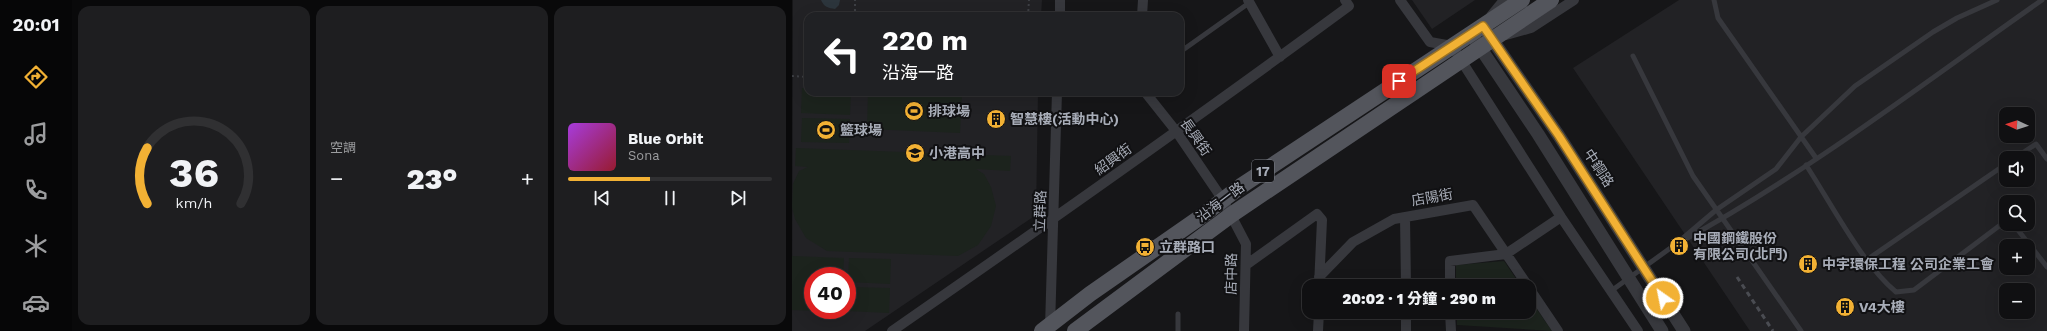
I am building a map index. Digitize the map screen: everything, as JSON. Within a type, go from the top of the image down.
[{"type":"main road","name":"17","points":[[1477,30],[1522,0]]},
{"type":"main road","name":"17","points":[[1486,43],[1551,0]]},
{"type":"main road","name":"沿海一路","points":[[1047,329],[1090,294],[1241,186],[1477,30]]},
{"type":"main road","name":"沿海一路","points":[[1075,331],[1231,215],[1486,43]]},
{"type":"street","points":[[1060,0],[1060,12]]},
{"type":"street","points":[[1142,12],[1143,0]]},
{"type":"street","points":[[1400,0],[1430,42],[1452,46],[1561,217],[1638,331]]},
{"type":"street","points":[[1477,30],[1504,0]]},
{"type":"street","points":[[1486,43],[1531,28],[1574,0]]},
{"type":"street","points":[[1249,1],[1280,57]]},
{"type":"street","name":"紹興街","points":[[892,331],[1053,219],[1280,57],[1347,3]]},
{"type":"street","name":"中鋼路","points":[[1477,30],[1559,136],[1684,331]]},
{"type":"street","name":"中鋼路","points":[[1486,43],[1538,134],[1662,331]]},
{"type":"street","name":"立群路","points":[[1047,329],[1053,219],[1057,96]]},
{"type":"street","name":"長興街","points":[[1148,96],[1176,131],[1223,200]]},
{"type":"street","name":"店中路","points":[[1223,200],[1246,244],[1244,331]]},
{"type":"street","name":"店陽街","points":[[1321,279],[1353,242],[1394,219],[1473,205],[1523,279]]},
{"type":"street","points":[[1246,266],[1317,214],[1322,220],[1319,279]]},
{"type":"street","points":[[1405,217],[1406,279]]},
{"type":"street","points":[[1450,279],[1450,261],[1506,254],[1561,217]]},
{"type":"street","name":"店陽街","points":[[1536,299],[1558,331]]},
{"type":"street","points":[[1318,331],[1319,319]]},
{"type":"street","points":[[1406,319],[1406,331]]},
{"type":"street","points":[[1450,319],[1451,331]]},
{"type":"lane","points":[[1714,0],[1718,18],[1816,158]]},
{"type":"lane","points":[[1676,244],[1716,210],[1776,169],[1802,137],[1855,86],[1951,22],[1997,0]]},
{"type":"lane","points":[[1611,291],[1676,244],[1722,218],[1806,165],[2042,0]]},
{"type":"lane","points":[[1184,49],[1249,1]]},
{"type":"lane","points":[[1633,56],[1693,176],[1801,331]]},
{"type":"lane","points":[[2026,151],[2036,144],[2047,159]]},
{"type":"lane","points":[[1806,165],[1884,282],[1896,292],[1914,290],[1999,227]]},
{"type":"lane","points":[[1868,259],[1999,169]]},
{"type":"lane","points":[[2019,231],[2047,267]]},
{"type":"lane","points":[[1178,314],[1178,331]]},
{"type":"path","points":[[855,0],[855,12]]},
{"type":"path","points":[[1028,0],[1028,12]]},
{"type":"path","points":[[792,76],[804,77]]},
{"type":"shaded area","name":"小港高中","points":[[793,0],[1042,0],[1041,12],[804,12],[804,96],[1038,96],[1036,215],[865,331],[792,331]]},
{"type":"shaded area","points":[[821,0],[840,0],[839,5],[835,9],[826,7]]},
{"type":"shaded area","points":[[1412,0],[1475,0],[1432,29]]},
{"type":"shaded area","points":[[1679,0],[2047,0],[2047,331],[1750,331],[1573,68]]},
{"type":"shaded area","name":"籃球場","points":[[802,88],[804,88],[804,96],[851,96],[850,115],[801,113]]},
{"type":"shaded area","name":"排球場","points":[[868,96],[962,96],[960,133],[867,129]]},
{"type":"shaded area","name":"籃球場","points":[[802,118],[850,119],[849,143],[801,142]]},
{"type":"shaded area","points":[[796,148],[1011,156],[1010,171],[976,169],[984,174],[991,187],[996,206],[991,226],[978,245],[958,256],[827,251],[806,238],[795,219],[792,207],[793,184],[799,171],[808,167],[795,166]]},
{"type":"shaded area","points":[[792,256],[844,258],[844,267],[804,267],[804,310],[792,310]]},
{"type":"shaded area","points":[[849,258],[891,259],[890,284],[856,282],[856,267],[849,267]]},
{"type":"shaded area","points":[[1504,261],[1516,279],[1456,279],[1456,265]]},
{"type":"shaded area","points":[[856,287],[890,288],[889,313],[856,311]]},
{"type":"shaded area","points":[[1536,308],[1552,331],[1457,325],[1457,319],[1536,319]]},
{"type":"railway","points":[[1737,277],[1773,331]]},
{"type":"place","name":"排球場","points":[[914,111]]},
{"type":"place","name":"智慧樓(活動中心)","points":[[996,119]]},
{"type":"place","name":"籃球場","points":[[826,130]]},
{"type":"place","name":"小港高中","points":[[915,153]]},
{"type":"place","name":"中國鋼鐵股份 有限公司(北門)","points":[[1679,246]]},
{"type":"place","name":"立群路口","points":[[1145,247]]},
{"type":"place","name":"中宇環保工程 公司企業工會","points":[[1808,264]]},
{"type":"place","name":"V4大樓","points":[[1845,307]]},
{"type":"route","points":[[1399,81],[1483,26],[1559,136],[1663,298]]}]
